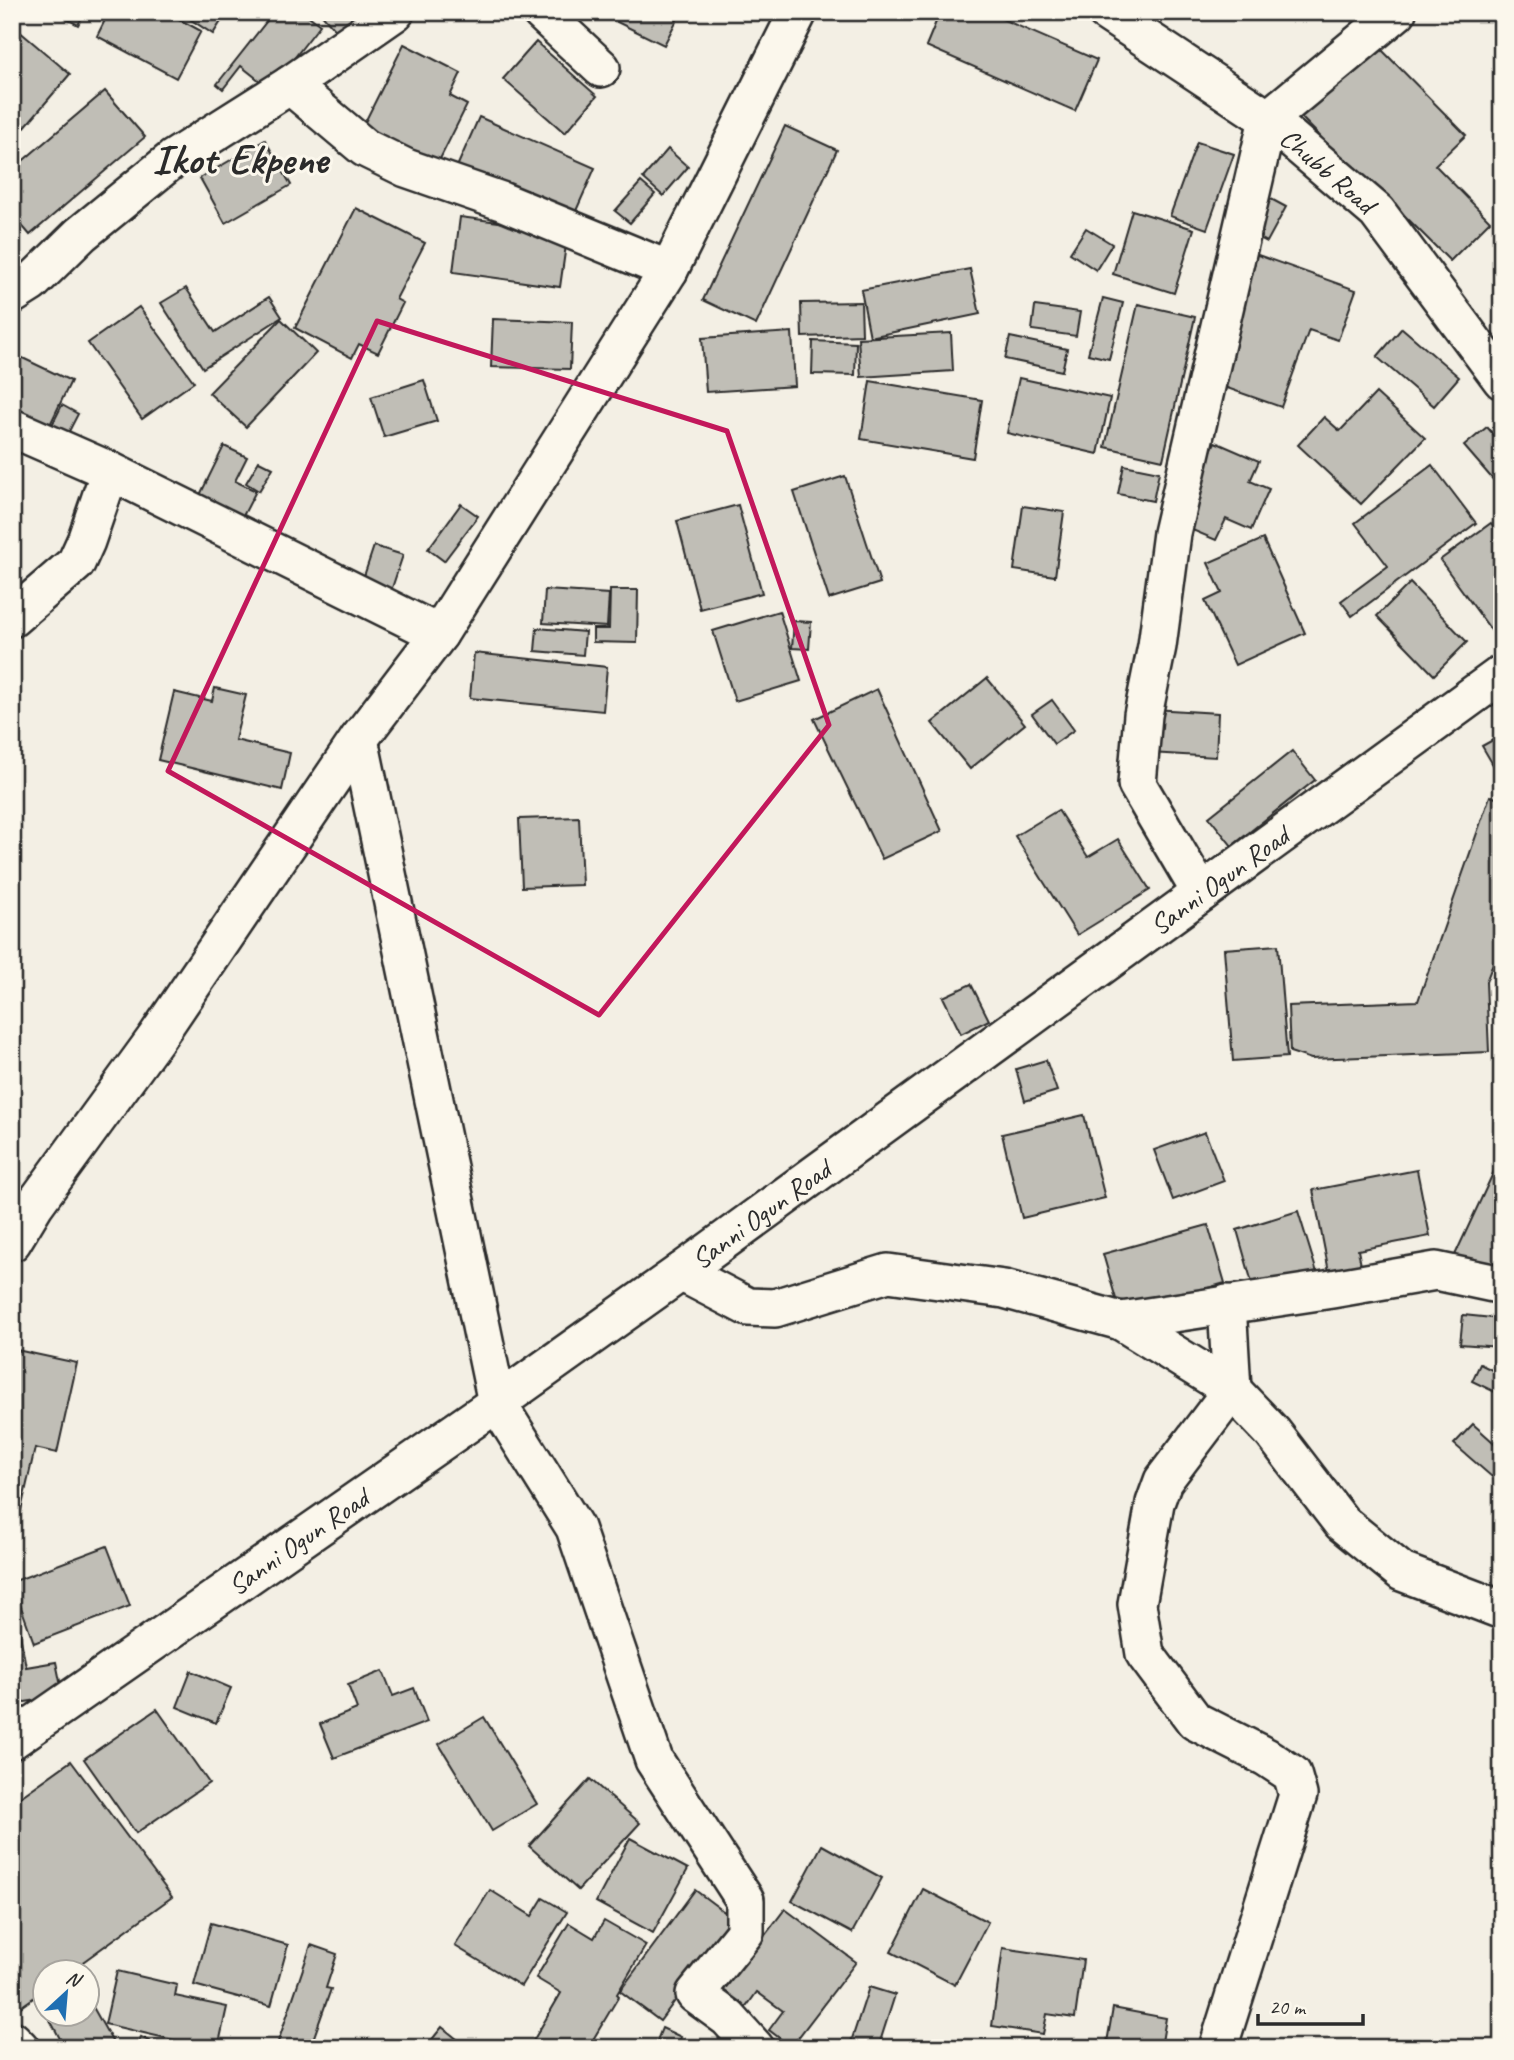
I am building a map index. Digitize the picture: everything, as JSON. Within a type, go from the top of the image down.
[{"type":"street","points":[[12,295],[31,283],[80,234],[173,159],[290,85],[396,12]]},
{"type":"street","points":[[541,12],[601,68]]},
{"type":"street","points":[[12,1242],[35,1204],[156,1038],[359,739],[439,634],[669,270],[798,12]]},
{"type":"street","name":"Chubb Road","points":[[1106,12],[1268,119],[1377,212],[1502,380]]},
{"type":"street","points":[[1201,893],[1137,784],[1143,715],[1157,646],[1172,533],[1268,119],[1397,12]]},
{"type":"street","points":[[290,85],[365,148],[406,168],[501,201],[669,270]]},
{"type":"street","points":[[12,428],[110,471],[439,634]]},
{"type":"street","points":[[12,618],[76,563],[110,471]]},
{"type":"street","name":"Sanni Ogun Road","points":[[12,1740],[681,1272],[1502,674]]},
{"type":"street","points":[[359,739],[497,1403],[575,1528],[654,1760],[745,1900],[745,1932],[695,1994],[728,2018],[755,2048]]},
{"type":"street","points":[[1121,1321],[1332,1289],[1436,1270],[1502,1285]]},
{"type":"street","points":[[681,1272],[748,1307],[775,1308],[888,1273],[1004,1289],[1121,1321],[1232,1390],[1273,1433],[1342,1522],[1402,1572],[1502,1610]]},
{"type":"street","points":[[1218,2048],[1298,1795],[1292,1774],[1266,1757],[1195,1721],[1145,1654],[1137,1604],[1155,1503],[1163,1481],[1232,1390],[1227,1304]]},
{"type":"street","points":[[12,2040],[20,2048]]},
{"type":"highlighted area","points":[[377,321],[727,431],[829,725],[599,1015],[168,771]]},
{"type":"building","points":[[54,12],[85,12],[78,25]]},
{"type":"building","points":[[109,12],[166,12],[201,31],[176,78],[97,36]]},
{"type":"building","points":[[179,12],[227,12],[213,34]]},
{"type":"building","points":[[274,12],[304,12],[320,25],[270,89],[241,66],[223,89],[217,84]]},
{"type":"building","points":[[320,12],[375,12],[343,39]]},
{"type":"building","points":[[621,12],[681,12],[664,45],[617,22]]},
{"type":"building","points":[[940,12],[986,12],[1097,60],[1075,111],[926,46]]},
{"type":"building","points":[[12,25],[70,74],[12,142]]},
{"type":"building","points":[[536,42],[597,96],[565,133],[503,79]]},
{"type":"building","points":[[404,44],[461,73],[450,96],[467,105],[432,175],[357,138]]},
{"type":"building","points":[[1376,44],[1466,135],[1435,165],[1490,221],[1450,261],[1393,204],[1390,207],[1301,117]]},
{"type":"building","points":[[105,91],[145,137],[30,235],[12,214],[12,170]]},
{"type":"building","points":[[479,117],[595,168],[572,220],[456,169]]},
{"type":"building","points":[[785,126],[837,150],[756,325],[703,300]]},
{"type":"building","points":[[265,140],[291,185],[225,223],[200,178]]},
{"type":"building","points":[[1197,142],[1234,154],[1207,229],[1170,216]]},
{"type":"building","points":[[668,149],[688,167],[663,196],[643,178]]},
{"type":"building","points":[[641,182],[655,194],[630,223],[615,211]]},
{"type":"building","points":[[1271,199],[1286,207],[1267,242],[1252,234]]},
{"type":"building","points":[[356,208],[425,243],[396,299],[403,303],[378,353],[359,344],[352,358],[295,328]]},
{"type":"building","points":[[1132,210],[1194,229],[1174,293],[1113,274]]},
{"type":"building","points":[[460,217],[568,231],[560,287],[453,272]]},
{"type":"building","points":[[1086,228],[1112,244],[1096,270],[1070,253]]},
{"type":"building","points":[[1255,254],[1356,290],[1338,340],[1309,330],[1281,407],[1210,382]]},
{"type":"building","points":[[970,269],[980,314],[870,337],[861,290]]},
{"type":"building","points":[[186,288],[215,332],[269,297],[282,317],[203,368],[161,303]]},
{"type":"building","points":[[1103,298],[1123,303],[1109,359],[1088,354]]},
{"type":"building","points":[[861,302],[862,335],[802,337],[801,303]]},
{"type":"building","points":[[1138,304],[1195,317],[1163,460],[1105,447]]},
{"type":"building","points":[[1035,306],[1080,312],[1076,336],[1032,330]]},
{"type":"building","points":[[139,307],[194,382],[142,419],[88,343]]},
{"type":"building","points":[[281,319],[316,353],[246,427],[209,393]]},
{"type":"building","points":[[493,319],[572,322],[570,369],[491,367]]},
{"type":"building","points":[[1402,328],[1459,377],[1434,406],[1377,357]]},
{"type":"building","points":[[792,332],[795,386],[706,392],[702,338]]},
{"type":"building","points":[[951,333],[953,371],[861,377],[858,338]]},
{"type":"building","points":[[1010,337],[1067,349],[1062,371],[1005,359]]},
{"type":"building","points":[[813,341],[856,343],[855,375],[812,374]]},
{"type":"building","points":[[12,353],[71,381],[47,431],[12,414]]},
{"type":"building","points":[[1019,378],[1110,398],[1098,454],[1007,433]]},
{"type":"building","points":[[424,380],[437,421],[384,437],[371,397]]},
{"type":"building","points":[[870,381],[982,400],[973,458],[861,439]]},
{"type":"building","points":[[1376,393],[1425,438],[1361,504],[1298,445],[1324,417],[1340,431]]},
{"type":"building","points":[[62,405],[78,414],[64,441],[48,433]]},
{"type":"building","points":[[1487,427],[1502,444],[1502,490],[1464,446]]},
{"type":"building","points":[[1215,442],[1259,461],[1250,481],[1269,489],[1251,530],[1226,519],[1216,540],[1178,524]]},
{"type":"building","points":[[224,446],[247,457],[235,481],[256,491],[242,518],[199,497]]},
{"type":"building","points":[[259,461],[273,468],[259,491],[246,483]]},
{"type":"building","points":[[1124,465],[1159,472],[1153,501],[1118,494]]},
{"type":"building","points":[[1432,465],[1476,523],[1352,616],[1341,601],[1388,566],[1355,523]]},
{"type":"building","points":[[845,476],[880,583],[829,599],[794,492]]},
{"type":"building","points":[[461,504],[478,516],[444,561],[428,549]]},
{"type":"building","points":[[738,505],[762,593],[700,609],[677,521]]},
{"type":"building","points":[[1023,506],[1064,512],[1055,576],[1014,570]]},
{"type":"building","points":[[1491,523],[1502,538],[1502,622],[1491,630],[1440,560]]},
{"type":"building","points":[[1263,539],[1305,633],[1235,665],[1205,601],[1222,593],[1208,563]]},
{"type":"building","points":[[374,546],[403,555],[389,597],[360,588]]},
{"type":"building","points":[[1410,583],[1467,642],[1434,675],[1377,616]]},
{"type":"building","points":[[545,590],[609,594],[607,627],[543,623]]},
{"type":"building","points":[[610,590],[638,590],[637,643],[593,642],[593,629],[609,629]]},
{"type":"building","points":[[779,611],[801,681],[735,701],[713,631]]},
{"type":"building","points":[[794,621],[811,622],[809,649],[792,648]]},
{"type":"building","points":[[537,628],[585,632],[583,655],[535,651]]},
{"type":"building","points":[[474,653],[607,667],[603,711],[470,698]]},
{"type":"building","points":[[987,678],[1025,724],[970,769],[932,723]]},
{"type":"building","points":[[215,688],[246,695],[235,740],[290,753],[282,790],[158,760],[174,692],[212,701]]},
{"type":"building","points":[[877,689],[942,831],[882,859],[814,719]]},
{"type":"building","points":[[1052,700],[1074,730],[1054,744],[1032,714]]},
{"type":"building","points":[[1153,709],[1218,713],[1216,757],[1150,753]]},
{"type":"building","points":[[1502,735],[1502,780],[1482,746]]},
{"type":"building","points":[[1292,751],[1315,780],[1232,846],[1209,817]]},
{"type":"building","points":[[1490,796],[1502,800],[1502,940],[1486,982],[1489,1052],[1311,1059],[1290,1052],[1288,1006],[1418,1001]]},
{"type":"building","points":[[1058,810],[1088,857],[1118,839],[1150,890],[1077,935],[1015,836]]},
{"type":"building","points":[[579,817],[582,885],[522,887],[519,819]]},
{"type":"building","points":[[1278,945],[1287,1057],[1233,1061],[1224,949]]},
{"type":"building","points":[[971,984],[989,1020],[961,1034],[943,997]]},
{"type":"building","points":[[1046,1060],[1057,1091],[1025,1101],[1016,1069]]},
{"type":"building","points":[[1084,1115],[1105,1198],[1022,1218],[1002,1134]]},
{"type":"building","points":[[1205,1132],[1224,1181],[1173,1200],[1154,1150]]},
{"type":"building","points":[[1502,1154],[1502,1277],[1455,1255]]},
{"type":"building","points":[[1417,1170],[1430,1236],[1358,1250],[1364,1281],[1332,1287],[1313,1190]]},
{"type":"building","points":[[1298,1211],[1319,1279],[1256,1297],[1237,1230]]},
{"type":"building","points":[[1208,1225],[1225,1283],[1120,1313],[1103,1254]]},
{"type":"building","points":[[1463,1315],[1502,1319],[1500,1347],[1460,1344]]},
{"type":"building","points":[[12,1349],[77,1363],[57,1453],[35,1448],[21,1510],[12,1508]]},
{"type":"building","points":[[1480,1364],[1502,1375],[1502,1383],[1497,1393],[1472,1381]]},
{"type":"building","points":[[1473,1424],[1502,1450],[1502,1467],[1492,1477],[1454,1444]]},
{"type":"building","points":[[107,1546],[130,1606],[34,1643],[12,1582]]},
{"type":"building","points":[[12,1590],[26,1667],[56,1662],[63,1696],[12,1704]]},
{"type":"building","points":[[191,1671],[231,1688],[216,1723],[177,1707]]},
{"type":"building","points":[[383,1671],[393,1696],[414,1688],[427,1722],[334,1758],[320,1724],[357,1709],[348,1685]]},
{"type":"building","points":[[157,1709],[209,1783],[136,1833],[84,1759]]},
{"type":"building","points":[[484,1717],[537,1804],[492,1831],[439,1744]]},
{"type":"building","points":[[71,1761],[172,1897],[88,1958],[32,1958],[32,1999],[12,2013],[12,1803]]},
{"type":"building","points":[[590,1779],[640,1823],[578,1890],[529,1846]]},
{"type":"building","points":[[630,1838],[688,1869],[653,1933],[596,1902]]},
{"type":"building","points":[[822,1845],[882,1878],[852,1933],[792,1901]]},
{"type":"building","points":[[923,1889],[988,1922],[955,1985],[891,1952]]},
{"type":"building","points":[[490,1890],[532,1916],[543,1898],[567,1912],[521,1986],[455,1946]]},
{"type":"building","points":[[695,1890],[735,1920],[660,2021],[620,1991]]},
{"type":"building","points":[[785,1909],[856,1962],[791,2047],[769,2030],[783,2011],[757,1992],[744,2010],[710,1984],[759,1943]]},
{"type":"building","points":[[604,1921],[646,1945],[617,1994],[619,1996],[588,2048],[529,2048],[561,1993],[536,1978],[569,1923],[594,1938]]},
{"type":"building","points":[[211,1923],[288,1945],[271,2006],[194,1985]]},
{"type":"building","points":[[311,1945],[337,1954],[326,1988],[331,1989],[310,2048],[294,2048],[278,2042]]},
{"type":"building","points":[[1003,1948],[1083,1960],[1075,2018],[1047,2014],[1043,2034],[992,2026]]},
{"type":"building","points":[[117,1971],[177,1985],[175,1996],[227,2007],[218,2048],[105,2024]]},
{"type":"building","points":[[869,1987],[895,1995],[878,2048],[849,2048]]},
{"type":"building","points":[[1113,2008],[1166,2018],[1161,2048],[1106,2048]]},
{"type":"building","points":[[102,2023],[116,2048],[65,2048],[54,2028],[102,2028]]},
{"type":"building","points":[[442,2027],[468,2048],[425,2048]]},
{"type":"building","points":[[662,2028],[681,2037],[676,2048],[654,2048]]},
{"type":"building","points":[[141,2037],[162,2048],[136,2048]]},
{"type":"district","name":"Ikot Ekpene","points":[[240,158]]}]
